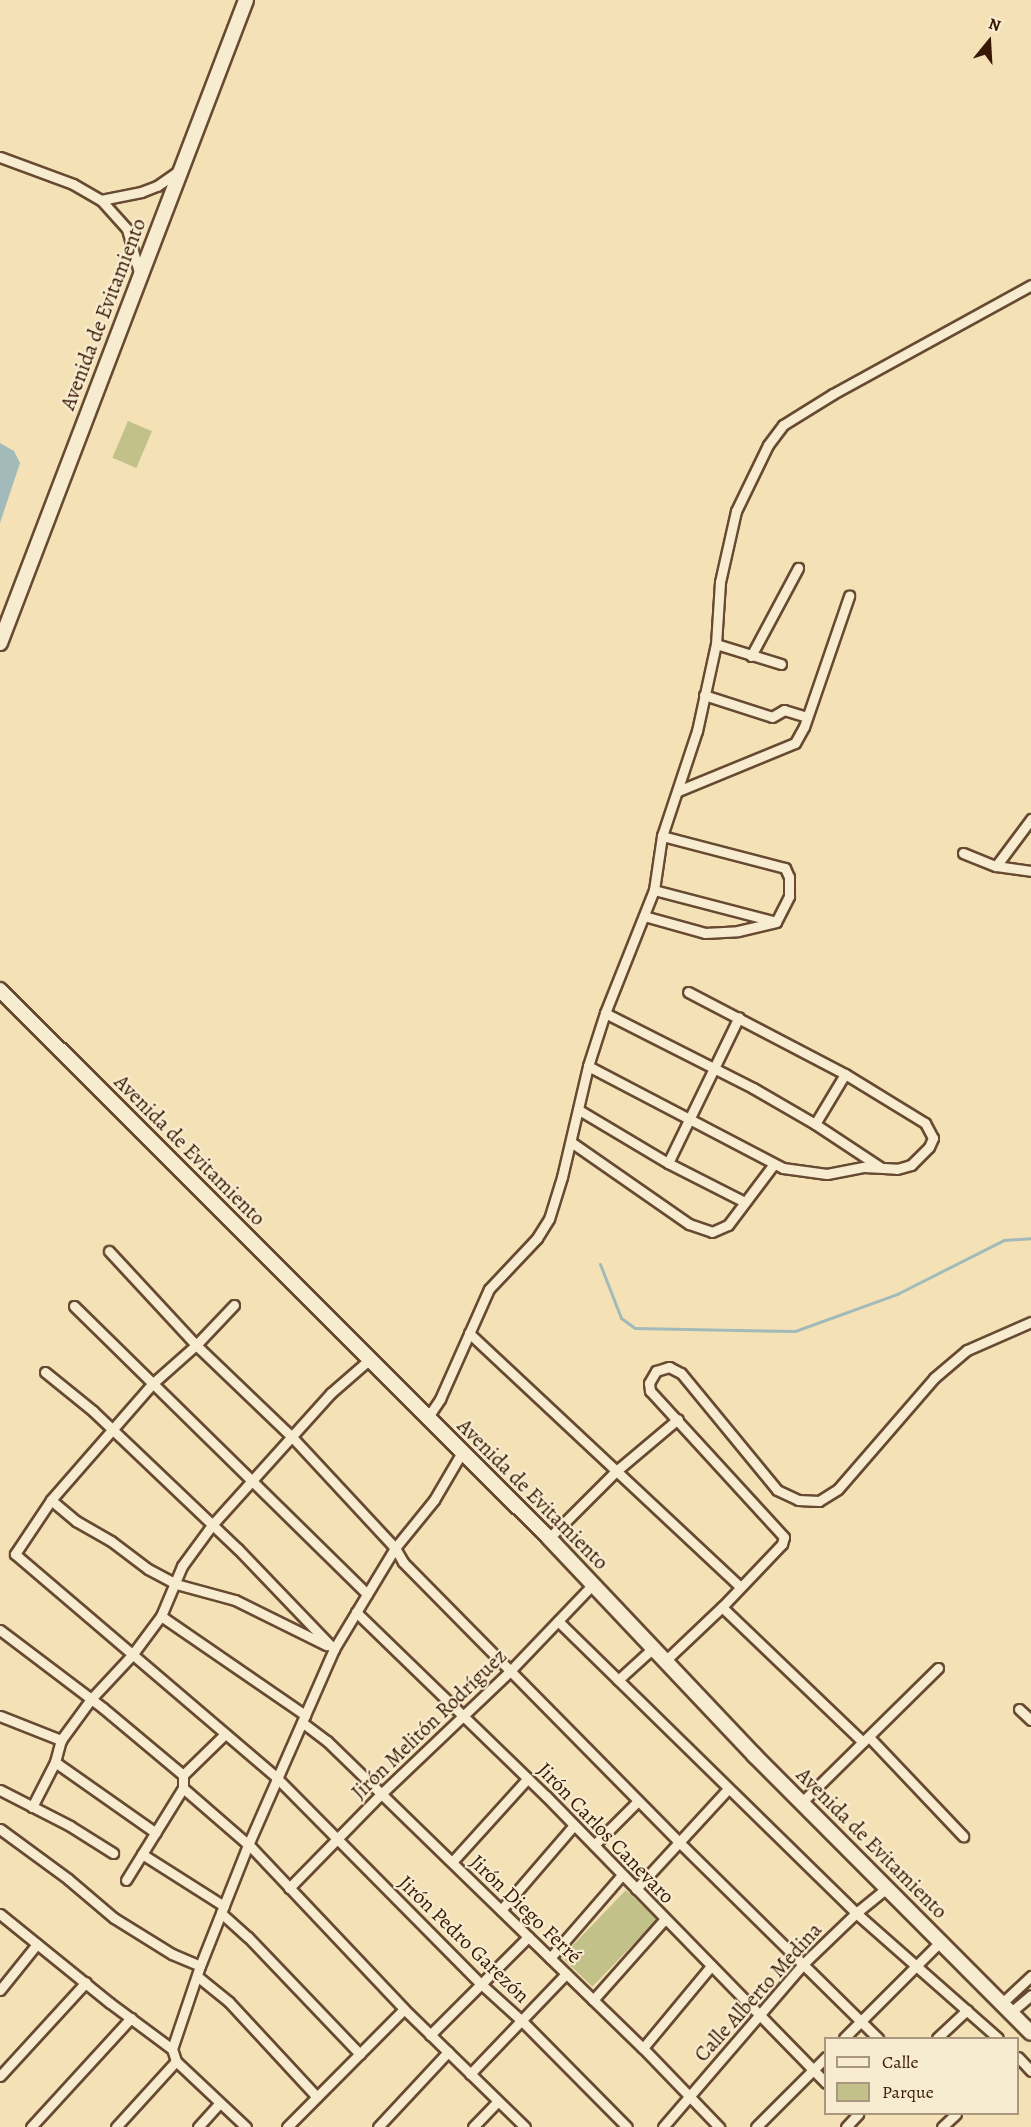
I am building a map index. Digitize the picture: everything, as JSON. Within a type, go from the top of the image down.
[{"type":"street","name":"Avenida de Evitamiento","points":[[0,643],[246,0]]},
{"type":"street","points":[[0,157],[73,184],[101,200],[126,229],[140,276]]},
{"type":"street","points":[[101,200],[141,192],[157,186],[180,170]]},
{"type":"street","points":[[428,1417],[440,1400],[493,1283],[545,1226],[579,1110],[588,1066],[605,1013],[654,890],[662,836],[697,731],[716,644],[720,582],[734,521],[754,470],[783,425],[833,394],[1031,285]]},
{"type":"street","points":[[751,656],[798,568]]},
{"type":"street","points":[[678,791],[795,743],[807,717],[849,596]]},
{"type":"street","points":[[716,644],[781,664]]},
{"type":"street","points":[[704,695],[772,717],[784,710],[807,717]]},
{"type":"street","points":[[996,866],[1031,819]]},
{"type":"street","points":[[644,916],[705,933],[738,932],[776,922],[789,896],[789,877],[785,868],[662,836]]},
{"type":"street","points":[[963,854],[996,866],[1031,871]]},
{"type":"street","points":[[654,890],[776,922]]},
{"type":"street","name":"Avenida de Evitamiento","points":[[0,990],[549,1538],[802,1802],[1031,2033]]},
{"type":"street","points":[[588,1066],[690,1117],[774,1164],[791,1170],[816,1173],[864,1167],[897,1169],[911,1165],[929,1148],[933,1133],[925,1123],[845,1074],[688,992]]},
{"type":"street","points":[[605,1013],[715,1068],[815,1124],[882,1168]]},
{"type":"street","points":[[668,1163],[739,1017]]},
{"type":"street","points":[[815,1124],[845,1074]]},
{"type":"street","points":[[579,1110],[668,1163],[745,1202]]},
{"type":"street","points":[[570,1143],[689,1224],[712,1232],[728,1225],[774,1164]]},
{"type":"street","points":[[109,1251],[196,1345],[292,1437],[395,1548],[403,1562],[638,1801],[877,2037]]},
{"type":"street","points":[[234,1305],[196,1345],[153,1383],[51,1500],[76,1521],[111,1541],[148,1569],[176,1584],[235,1599],[334,1649]]},
{"type":"street","points":[[74,1306],[367,1594]]},
{"type":"street","points":[[665,1661],[782,1544],[784,1537],[650,1390],[651,1375],[662,1367],[675,1369],[681,1373],[777,1490],[798,1500],[819,1501],[838,1489],[934,1378],[967,1350],[1031,1322]]},
{"type":"street","points":[[469,1333],[522,1380],[615,1472],[740,1587]]},
{"type":"street","points":[[32,1807],[55,1762],[62,1740],[91,1698],[132,1655],[161,1616],[182,1566],[212,1525],[331,1393],[370,1359]]},
{"type":"street","points":[[45,1371],[112,1430],[212,1525],[334,1649]]},
{"type":"street","points":[[549,1538],[615,1472],[678,1419]]},
{"type":"street","points":[[172,2049],[198,1971],[248,1845],[334,1649],[395,1548],[434,1500],[462,1452]]},
{"type":"street","name":"Jirón Pedro Garezón","points":[[51,1500],[15,1554],[276,1777],[481,1984],[522,2021],[627,2127]]},
{"type":"street","name":"Jirón Melitón Rodríguez","points":[[289,1888],[381,1794],[510,1671],[593,1584]]},
{"type":"street","points":[[722,1606],[866,1740],[963,1836]]},
{"type":"street","name":"Jirón Carlos Canevaro","points":[[357,1612],[528,1778],[824,2082]]},
{"type":"street","name":"Jirón Diego Ferré","points":[[161,1616],[304,1719],[643,2048],[719,2127]]},
{"type":"street","points":[[558,1621],[856,1913],[997,2037]]},
{"type":"street","points":[[0,1630],[91,1698],[183,1775]]},
{"type":"street","points":[[618,1680],[653,1648]]},
{"type":"street","points":[[802,1802],[938,1668]]},
{"type":"street","points":[[1019,1709],[1031,1720]]},
{"type":"street","points":[[0,1716],[62,1740]]},
{"type":"street","points":[[126,1880],[183,1788],[183,1775],[225,1734]]},
{"type":"street","points":[[55,1762],[156,1833]]},
{"type":"street","points":[[452,1863],[528,1778]]},
{"type":"street","points":[[183,1788],[248,1845],[404,2009],[525,2127]]},
{"type":"street","points":[[636,1889],[728,1789]]},
{"type":"street","points":[[0,1790],[94,1840],[113,1853]]},
{"type":"street","points":[[594,1845],[638,1801]]},
{"type":"street","points":[[501,1910],[574,1825]]},
{"type":"street","points":[[0,1829],[114,1918],[198,1971],[317,2097]]},
{"type":"street","points":[[142,1854],[223,1910],[360,2054]]},
{"type":"street","points":[[550,1958],[622,1875]]},
{"type":"street","name":"Calle Alberto Medina","points":[[663,2127],[761,2015],[802,1964],[856,1913],[887,1888]]},
{"type":"street","points":[[0,1914],[172,2049],[176,2061],[246,2127]]},
{"type":"street","points":[[593,2000],[665,1919]]},
{"type":"street","points":[[430,2035],[528,1937]]},
{"type":"street","points":[[845,2037],[941,1941]]},
{"type":"street","points":[[0,1990],[37,1944]]},
{"type":"street","points":[[643,2048],[711,1966]]},
{"type":"street","points":[[470,2074],[566,1974]]},
{"type":"street","points":[[1006,2007],[1031,1976]]},
{"type":"street","points":[[0,2076],[86,1982]]},
{"type":"street","points":[[1006,2007],[1031,1995]]},
{"type":"street","points":[[287,2127],[404,2009]]},
{"type":"street","points":[[938,2037],[968,2010]]},
{"type":"street","points":[[31,2127],[131,2018]]},
{"type":"street","points":[[378,2127],[448,2052]]},
{"type":"street","points":[[756,2127],[824,2058]]},
{"type":"street","points":[[1019,2059],[1031,2071]]},
{"type":"street","points":[[116,2127],[176,2061]]},
{"type":"street","points":[[473,2127],[498,2101]]},
{"type":"street","points":[[198,2127],[219,2104]]},
{"type":"street","points":[[846,2127],[857,2115]]},
{"type":"street","points":[[942,2127],[955,2115]]},
{"type":"green space","points":[[128,421],[152,431],[136,468],[112,458]]},
{"type":"green space","points":[[626,1890],[657,1920],[592,1987],[561,1957]]},
{"type":"water","points":[[0,443],[14,451],[20,463],[0,523]]},
{"type":"waterway","points":[[600,1264],[621,1318],[635,1328],[795,1331],[897,1294],[1004,1240],[1031,1238]]}]
